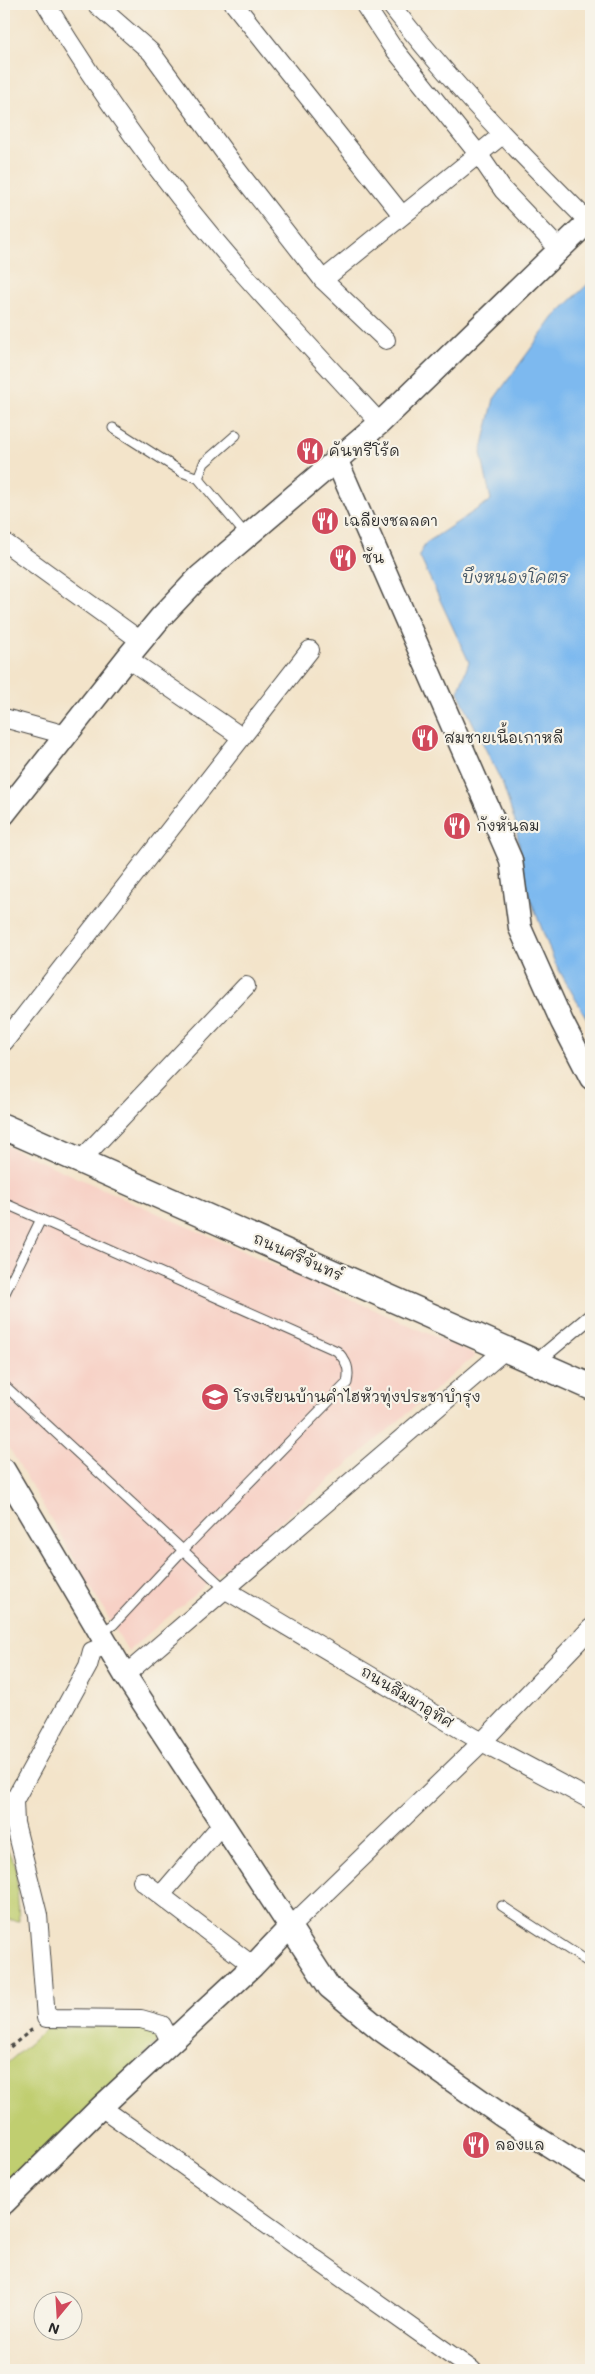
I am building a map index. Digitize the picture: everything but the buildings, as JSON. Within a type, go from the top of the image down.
[{"type":"main road","name":"ถนนศรีจันทร์","points":[[4,1127],[591,1387]]},
{"type":"street","points":[[46,4],[79,59],[166,178],[241,271],[380,423]]},
{"type":"street","points":[[96,4],[151,52],[238,171],[322,280],[386,340]]},
{"type":"street","points":[[234,4],[402,215]]},
{"type":"street","points":[[364,4],[391,45],[479,155],[503,190],[560,250]]},
{"type":"street","points":[[4,814],[134,650],[200,577],[380,423],[590,220],[502,135],[413,34],[390,4]]},
{"type":"street","points":[[322,280],[502,135]]},
{"type":"street","points":[[336,459],[511,860],[520,928],[562,1022],[591,1078]]},
{"type":"street","points":[[4,542],[240,736]]},
{"type":"street","points":[[4,1042],[240,736],[310,650]]},
{"type":"street","points":[[4,718],[66,735]]},
{"type":"street","points":[[81,1160],[246,986]]},
{"type":"street","points":[[536,1362],[591,1316]]},
{"type":"street","points":[[125,1675],[506,1349]]},
{"type":"street","points":[[4,1470],[125,1675],[329,1987],[381,2030],[504,2117],[591,2172]]},
{"type":"street","name":"ถนนสิมมาอุทิศ","points":[[226,1590],[482,1742],[591,1800]]},
{"type":"street","points":[[4,2203],[170,2041],[253,1966],[482,1742],[591,1628]]},
{"type":"street","points":[[103,1639],[92,1651],[88,1666],[14,1801],[15,1824],[38,1915],[46,2018],[140,2018],[162,2025],[170,2041]]},
{"type":"street","points":[[161,1896],[222,1824]]},
{"type":"street","points":[[142,1881],[253,1966]]},
{"type":"street","points":[[101,2107],[449,2365],[472,2370]]},
{"type":"lane","points":[[113,428],[182,472],[198,478],[247,536]]},
{"type":"lane","points":[[198,478],[204,463],[236,436]]},
{"type":"lane","points":[[4,1203],[336,1351],[346,1362],[349,1371],[347,1383],[182,1550],[113,1625],[103,1639]]},
{"type":"lane","points":[[4,1296],[41,1219]]},
{"type":"lane","points":[[4,1385],[226,1590]]},
{"type":"lane","points":[[502,1906],[591,1964]]},
{"type":"path","points":[[4,2052],[46,2018]]},
{"type":"shaded area","name":"โรงเรียนบ้านคำไฮหัวทุ่งประชาบำรุง","points":[[4,1145],[476,1355],[128,1651],[4,1439]]},
{"type":"green space","points":[[4,1844],[16,1866],[19,1921],[4,1919]]},
{"type":"green space","points":[[141,2025],[159,2029],[162,2037],[4,2194],[4,2066],[48,2027]]},
{"type":"water","name":"บึงหนองโคตร","points":[[591,281],[591,1026],[555,963],[527,890],[515,822],[503,785],[458,692],[469,662],[419,555],[426,543],[491,500],[481,453],[494,399],[554,317]]},
{"type":"place","name":"คันทรีโร้ด","points":[[310,451]]},
{"type":"place","name":"เฉลียงชลลดา","points":[[325,521]]},
{"type":"place","name":"ซัน","points":[[343,558]]},
{"type":"place","name":"สมชายเนื้อเกาหลี","points":[[425,738]]},
{"type":"place","name":"กังหันลม","points":[[457,826]]},
{"type":"place","name":"โรงเรียนบ้านคำไฮหัวทุ่งประชาบำรุง","points":[[215,1397]]},
{"type":"place","name":"ลองแล","points":[[476,2145]]}]
